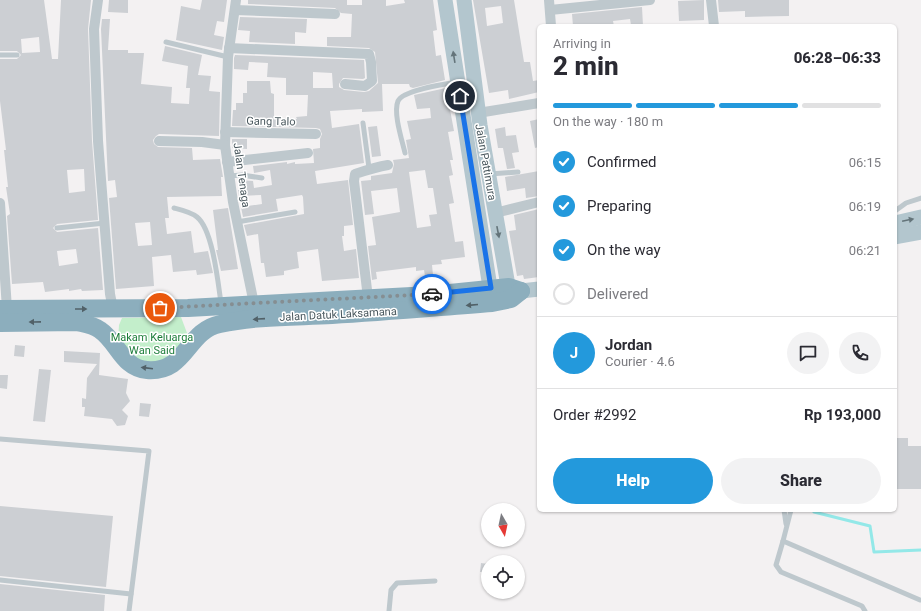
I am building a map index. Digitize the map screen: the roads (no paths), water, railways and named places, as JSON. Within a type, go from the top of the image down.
[{"type":"highway","name":"Jalan Datuk Laksamana","points":[[2,314],[116,309],[188,308],[430,295],[505,294]]},
{"type":"highway","name":"Jalan Datuk Laksamana","points":[[2,314],[77,322],[95,327],[110,339],[124,358],[131,364],[146,370],[161,369],[172,365],[182,358],[196,337],[207,328],[231,322],[505,294]]},
{"type":"highway","points":[[188,308],[195,319],[196,337]]},
{"type":"highway","points":[[110,339],[111,322],[116,309]]},
{"type":"main road","name":"Jalan Pattimura","points":[[446,0],[458,81],[505,294]]},
{"type":"main road","name":"Jalan Pattimura","points":[[464,0],[478,113],[495,213],[505,294]]},
{"type":"main road","points":[[897,223],[921,217]]},
{"type":"main road","points":[[897,237],[921,232]]},
{"type":"main road","points":[[505,294],[537,289]]},
{"type":"street","points":[[98,0],[94,29],[98,141],[110,294],[116,309]]},
{"type":"street","points":[[551,24],[549,5],[650,0]]},
{"type":"street","points":[[711,0],[714,24]]},
{"type":"street","points":[[235,5],[335,14]]},
{"type":"street","name":"Jalan Tenaga","points":[[235,5],[229,52],[225,145],[228,176],[254,304]]},
{"type":"street","points":[[229,52],[369,54],[372,62],[372,81],[365,86],[345,84]]},
{"type":"street","points":[[478,113],[537,103]]},
{"type":"street","name":"Gang Talo","points":[[225,132],[316,134]]},
{"type":"street","points":[[159,141],[202,142],[225,145]]},
{"type":"street","points":[[227,162],[308,153]]},
{"type":"street","points":[[368,298],[354,181],[355,174],[369,168],[388,165]]},
{"type":"street","points":[[495,213],[537,202]]},
{"type":"street","points":[[0,203],[2,314]]},
{"type":"lane","points":[[166,42],[229,52]]},
{"type":"lane","points":[[0,55],[17,55]]},
{"type":"lane","points":[[405,153],[397,109],[399,100],[402,96],[428,87],[458,81]]},
{"type":"lane","points":[[362,123],[369,168]]},
{"type":"lane","points":[[489,174],[518,172]]},
{"type":"lane","points":[[228,176],[242,175],[262,178]]},
{"type":"lane","points":[[897,210],[906,203],[921,198]]},
{"type":"lane","points":[[174,208],[197,217],[204,224],[216,267],[221,306]]},
{"type":"lane","points":[[237,222],[295,212]]},
{"type":"lane","points":[[57,228],[105,223]]},
{"type":"lane","points":[[0,439],[149,451],[129,611]]},
{"type":"lane","points":[[784,512],[786,527]]},
{"type":"lane","points":[[790,512],[776,565],[781,572],[862,606],[865,611]]},
{"type":"lane","points":[[783,541],[920,600]]},
{"type":"lane","points":[[0,580],[131,594]]},
{"type":"lane","points":[[389,611],[391,590],[397,583],[435,581]]},
{"type":"waterway","points":[[814,512],[870,526],[874,552],[921,550]]},
{"type":"park label","name":"Makam Keluarga Wan Said","points":[[152,343]]}]
